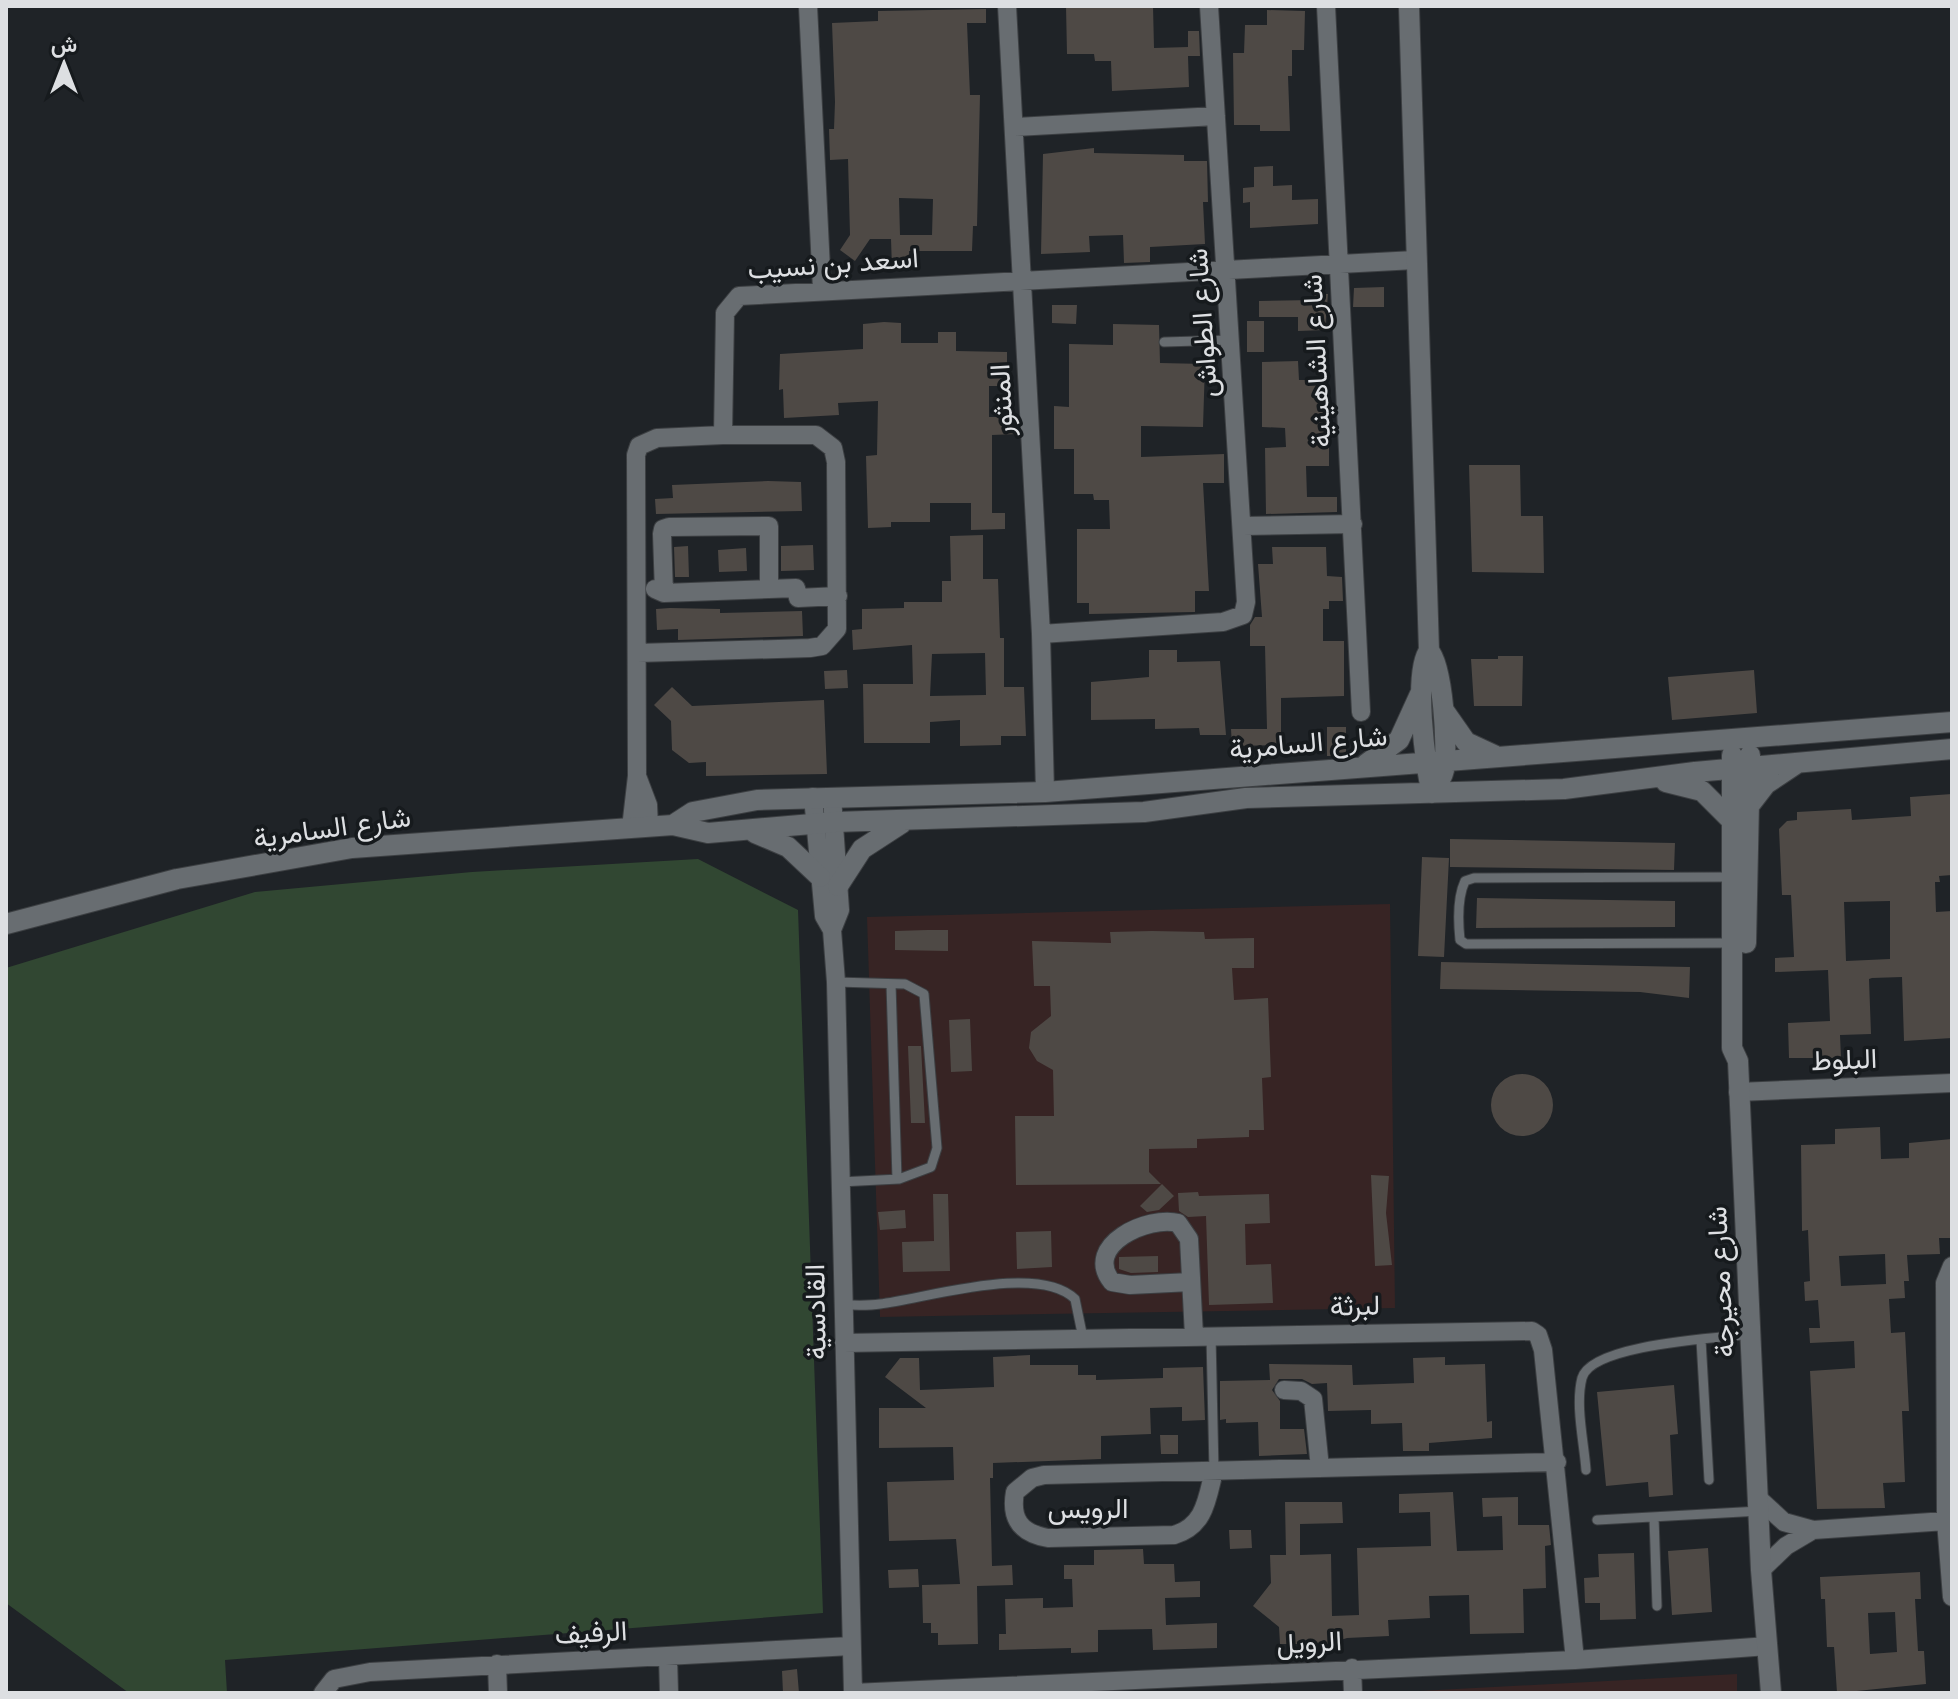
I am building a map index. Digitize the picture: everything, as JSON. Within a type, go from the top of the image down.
[{"type":"street","points":[[808,6],[822,289]]},
{"type":"street","name":"المنثور","points":[[1007,6],[1041,634],[1045,792]]},
{"type":"street","name":"شارع الطواش","points":[[1041,634],[1235,619],[1243,615],[1246,602],[1243,526],[1209,6]]},
{"type":"street","name":"شارع الشاهينية","points":[[1326,6],[1361,712]]},
{"type":"street","points":[[1409,6],[1429,651],[1434,659],[1443,709],[1435,760]]},
{"type":"street","points":[[1015,127],[1216,116]]},
{"type":"street","name":"اسعد بن نسيب","points":[[723,435],[724,323],[728,305],[747,294],[1415,260]]},
{"type":"street","points":[[638,653],[822,646],[837,629],[833,448],[816,435],[657,438],[639,446],[635,465],[637,776],[648,805],[640,827]]},
{"type":"street","points":[[1243,526],[1353,524]]},
{"type":"street","points":[[664,593],[662,534],[663,529],[669,527],[769,526],[769,588]]},
{"type":"street","points":[[637,589],[656,589],[664,593],[796,588],[798,598],[838,596]]},
{"type":"street","points":[[1429,651],[1424,659],[1423,686],[1435,760],[1442,777],[1432,793]]},
{"type":"street","points":[[1364,765],[1399,740],[1423,686]]},
{"type":"street","points":[[1443,709],[1469,744],[1506,758]]},
{"type":"street","name":"شارع السامرية","points":[[673,825],[703,809],[757,800],[1045,792],[1952,722]]},
{"type":"street","name":"شارع محيرجة","points":[[1738,1061],[1732,1048],[1732,821],[1741,767],[1741,738]]},
{"type":"street","name":"شارع السامرية","points":[[6,924],[177,879],[352,848],[673,825],[699,833],[825,824],[1124,813],[1225,800],[1501,793],[1618,785],[1741,767],[1952,749]]},
{"type":"street","points":[[1749,806],[1766,784],[1802,761]]},
{"type":"street","name":"شارع محيرجة","points":[[1741,767],[1749,806],[1743,1047],[1738,1061],[1738,1092],[1761,1570],[1771,1693]]},
{"type":"street","points":[[1618,785],[1673,782],[1692,786],[1715,802],[1732,821]]},
{"type":"street","name":"القادسية","points":[[822,797],[829,882],[824,916],[832,930],[836,982],[853,1693]]},
{"type":"street","points":[[747,831],[762,834],[788,847],[829,882],[873,839],[912,820]]},
{"type":"street","name":"البلوط","points":[[1738,1092],[1952,1083]]},
{"type":"street","points":[[1191,1282],[1130,1285],[1112,1282],[1107,1275],[1105,1256],[1110,1246],[1140,1224],[1164,1219],[1178,1223],[1189,1239],[1191,1282],[1202,1336]]},
{"type":"street","points":[[1952,1266],[1945,1283],[1946,1521],[1952,1597]]},
{"type":"street","name":"لبرثة","points":[[844,1343],[1532,1331],[1538,1335],[1543,1350],[1557,1462],[1575,1660]]},
{"type":"street","points":[[1284,1390],[1301,1391],[1313,1399],[1320,1468]]},
{"type":"street","name":"الرويس","points":[[1214,1471],[1204,1513],[1189,1531],[1174,1535],[1048,1538],[1032,1535],[1021,1528],[1015,1517],[1015,1492],[1032,1478],[1214,1471],[1557,1462]]},
{"type":"street","points":[[1759,1505],[1784,1522],[1813,1530],[1946,1521]]},
{"type":"street","points":[[1761,1570],[1786,1546],[1813,1530]]},
{"type":"street","name":"الرفيف","points":[[328,1686],[370,1672],[851,1646]]},
{"type":"street","name":"الرويل","points":[[853,1693],[1176,1685],[1352,1668],[1575,1660],[1768,1646]]},
{"type":"street","points":[[668,1656],[669,1693]]},
{"type":"street","points":[[497,1664],[498,1693]]},
{"type":"street","points":[[1352,1668],[1353,1693]]},
{"type":"lane","points":[[1164,342],[1231,340]]},
{"type":"lane","points":[[1732,877],[1474,878],[1465,881],[1462,888],[1459,929],[1460,940],[1466,944],[1732,943]]},
{"type":"lane","points":[[836,982],[905,984],[924,994],[937,1148],[931,1167],[897,1179],[840,1182]]},
{"type":"lane","points":[[891,984],[897,1179]]},
{"type":"lane","points":[[843,1305],[880,1304],[933,1292],[1007,1285],[1053,1285],[1066,1290],[1075,1299],[1083,1338]]},
{"type":"lane","points":[[1586,1470],[1581,1396],[1583,1375],[1591,1365],[1616,1354],[1751,1334]]},
{"type":"lane","points":[[1202,1336],[1214,1471]]},
{"type":"lane","points":[[1701,1340],[1709,1480]]},
{"type":"lane","points":[[1597,1520],[1759,1505]]},
{"type":"lane","points":[[1654,1517],[1657,1606]]},
{"type":"shaded area","points":[[1390,904],[1395,1308],[880,1317],[867,917]]},
{"type":"shaded area","points":[[1737,1674],[1737,1693],[1382,1693]]},
{"type":"green space","points":[[698,859],[798,910],[823,1613],[225,1660],[227,1693],[129,1693],[6,1603],[6,968],[255,892],[472,872]]},
{"type":"building","points":[[1066,6],[1153,6],[1154,48],[1188,47],[1188,31],[1199,31],[1200,56],[1188,56],[1189,87],[1112,91],[1111,61],[1095,61],[1094,54],[1067,54]]},
{"type":"building","points":[[986,9],[986,23],[967,23],[970,95],[980,95],[977,226],[973,226],[972,251],[909,251],[909,267],[892,268],[891,239],[870,239],[855,261],[840,250],[850,235],[848,159],[830,160],[829,129],[834,129],[835,102],[832,23],[878,21],[878,11]],"holes":[[[899,198],[933,199],[932,235],[900,235]]]},
{"type":"building","points":[[1267,10],[1305,11],[1304,50],[1292,50],[1292,76],[1288,76],[1290,131],[1260,131],[1260,125],[1234,125],[1233,53],[1244,53],[1245,25],[1267,25]]},
{"type":"building","points":[[1094,148],[1094,153],[1184,155],[1184,161],[1207,161],[1208,202],[1203,202],[1205,244],[1150,247],[1150,262],[1124,263],[1123,235],[1089,236],[1090,252],[1041,254],[1043,154]]},
{"type":"building","points":[[1273,166],[1273,186],[1292,185],[1292,200],[1318,199],[1318,224],[1250,228],[1250,202],[1243,203],[1243,188],[1254,187],[1254,167]]},
{"type":"building","points":[[1384,287],[1384,307],[1353,307],[1354,288]]},
{"type":"building","points":[[1314,294],[1328,294],[1325,330],[1298,331],[1298,317],[1259,317],[1259,301],[1314,300]]},
{"type":"building","points":[[1052,305],[1077,305],[1076,324],[1052,323]]},
{"type":"building","points":[[1247,321],[1264,321],[1264,352],[1247,352]]},
{"type":"building","points":[[901,323],[901,343],[938,343],[938,332],[956,332],[956,351],[1007,352],[1007,386],[989,386],[989,417],[1017,417],[1018,434],[992,435],[992,513],[1005,513],[1005,529],[971,530],[971,503],[930,503],[930,522],[891,522],[891,527],[868,528],[866,456],[877,455],[878,401],[838,403],[839,415],[784,418],[783,389],[779,390],[780,354],[863,349],[863,324]]},
{"type":"building","points":[[1113,324],[1159,325],[1160,363],[1205,364],[1203,427],[1141,426],[1141,457],[1224,454],[1224,483],[1203,483],[1209,591],[1195,591],[1195,612],[1089,614],[1089,603],[1077,603],[1077,529],[1110,529],[1109,500],[1094,500],[1093,494],[1074,494],[1074,449],[1054,449],[1054,406],[1069,407],[1069,344],[1113,345]]},
{"type":"building","points":[[1298,361],[1299,380],[1319,380],[1320,395],[1329,395],[1329,466],[1306,466],[1307,497],[1337,497],[1337,512],[1266,514],[1265,448],[1286,447],[1285,428],[1262,427],[1262,362]]},
{"type":"building","points":[[1469,465],[1520,465],[1521,516],[1543,516],[1544,573],[1472,572]]},
{"type":"building","points":[[801,482],[802,511],[656,514],[655,499],[673,498],[672,485]]},
{"type":"building","points":[[983,535],[983,579],[998,579],[1000,638],[1004,638],[1004,687],[1024,687],[1026,736],[1001,736],[1001,745],[960,746],[960,720],[930,722],[930,743],[864,743],[863,684],[913,684],[912,645],[853,650],[852,630],[862,629],[862,609],[904,608],[904,602],[942,602],[942,581],[951,581],[950,536]],"holes":[[[985,653],[986,695],[930,696],[932,654]]]},
{"type":"building","points":[[813,545],[814,570],[781,571],[781,546]]},
{"type":"building","points":[[688,546],[689,577],[675,577],[674,547]]},
{"type":"building","points":[[1272,547],[1326,547],[1327,576],[1342,577],[1343,601],[1329,601],[1329,609],[1323,609],[1323,641],[1344,641],[1344,696],[1281,698],[1281,745],[1232,746],[1231,729],[1267,729],[1265,646],[1250,646],[1250,625],[1255,617],[1262,617],[1258,564],[1273,564]]},
{"type":"building","points":[[746,548],[747,571],[719,572],[718,550]]},
{"type":"building","points":[[656,609],[720,609],[720,613],[802,611],[803,636],[678,640],[678,629],[657,630]]},
{"type":"building","points":[[1149,650],[1177,650],[1177,662],[1220,661],[1226,735],[1200,735],[1199,728],[1155,729],[1155,719],[1091,720],[1091,682],[1149,677]]},
{"type":"building","points":[[1498,656],[1523,656],[1522,706],[1474,706],[1471,659],[1498,659]]},
{"type":"building","points":[[847,670],[848,688],[825,689],[824,671]]},
{"type":"building","points":[[1754,670],[1757,713],[1672,720],[1668,677]]},
{"type":"building","points":[[672,687],[692,706],[824,700],[827,774],[706,776],[706,762],[689,763],[672,750],[671,721],[654,705]]},
{"type":"building","points":[[1327,727],[1346,727],[1346,756],[1327,756]]},
{"type":"building","points":[[1952,794],[1952,875],[1939,876],[1940,882],[1935,882],[1936,912],[1952,911],[1952,1038],[1904,1041],[1902,977],[1872,978],[1869,979],[1871,1034],[1840,1035],[1841,1058],[1789,1058],[1788,1023],[1830,1021],[1828,970],[1775,972],[1775,958],[1794,957],[1791,895],[1782,895],[1779,829],[1787,821],[1797,820],[1797,812],[1851,809],[1852,820],[1911,816],[1910,797]],"holes":[[[1890,901],[1890,959],[1846,961],[1844,902]]]},
{"type":"building","points":[[1450,839],[1675,843],[1674,870],[1450,867]]},
{"type":"building","points":[[1422,857],[1449,858],[1444,957],[1418,956]]},
{"type":"building","points":[[1477,898],[1675,901],[1675,927],[1476,928]]},
{"type":"building","points":[[948,930],[948,951],[895,950],[895,931]]},
{"type":"building","points":[[1110,932],[1204,932],[1205,939],[1254,938],[1254,968],[1232,968],[1234,1000],[1268,998],[1271,1077],[1262,1078],[1264,1130],[1249,1130],[1249,1137],[1197,1139],[1197,1148],[1149,1149],[1149,1172],[1161,1184],[1016,1185],[1015,1116],[1054,1116],[1053,1070],[1037,1061],[1029,1048],[1031,1032],[1051,1016],[1050,986],[1034,986],[1032,941],[1111,943]]},
{"type":"building","points":[[1441,962],[1690,967],[1689,998],[1640,992],[1440,989]]},
{"type":"building","points":[[970,1019],[972,1071],[951,1072],[949,1020]]},
{"type":"building","points":[[908,1046],[921,1046],[925,1123],[911,1123]]},
{"type":"building","points":[[1522,1074],[1534,1076],[1544,1083],[1551,1093],[1551,1117],[1544,1127],[1534,1134],[1522,1136],[1510,1134],[1500,1127],[1493,1117],[1491,1105],[1493,1093],[1500,1083],[1510,1076]]},
{"type":"building","points":[[1880,1127],[1881,1159],[1909,1158],[1909,1143],[1952,1139],[1952,1238],[1939,1238],[1940,1254],[1907,1255],[1909,1281],[1904,1281],[1905,1298],[1889,1299],[1891,1333],[1905,1332],[1909,1411],[1902,1411],[1905,1482],[1883,1483],[1885,1508],[1817,1509],[1810,1371],[1855,1368],[1854,1341],[1810,1343],[1809,1328],[1820,1328],[1818,1300],[1805,1301],[1804,1282],[1810,1281],[1808,1230],[1802,1231],[1801,1145],[1835,1144],[1835,1129]],"holes":[[[1885,1254],[1886,1284],[1841,1286],[1839,1256]]]},
{"type":"building","points":[[1371,1175],[1389,1176],[1386,1213],[1392,1265],[1375,1266]]},
{"type":"building","points":[[1162,1184],[1174,1196],[1159,1210],[1147,1212],[1140,1206]]},
{"type":"building","points":[[1198,1192],[1199,1196],[1269,1194],[1270,1223],[1245,1224],[1246,1265],[1271,1264],[1273,1303],[1209,1305],[1206,1216],[1188,1217],[1179,1211],[1178,1193]]},
{"type":"building","points":[[933,1194],[948,1194],[950,1271],[903,1272],[902,1242],[934,1241]]},
{"type":"building","points":[[905,1210],[906,1228],[880,1230],[878,1212]]},
{"type":"building","points":[[1051,1231],[1052,1267],[1017,1269],[1016,1232]]},
{"type":"building","points":[[1158,1256],[1158,1272],[1131,1273],[1119,1269],[1119,1257]]},
{"type":"building","points":[[1030,1355],[1030,1365],[1078,1365],[1078,1375],[1096,1375],[1096,1380],[1163,1378],[1163,1368],[1203,1367],[1205,1420],[1182,1421],[1182,1407],[1150,1408],[1151,1434],[1101,1436],[1101,1459],[993,1463],[993,1478],[990,1478],[992,1566],[1012,1565],[1013,1585],[977,1586],[978,1644],[938,1645],[938,1633],[931,1633],[931,1623],[923,1623],[922,1585],[960,1584],[956,1539],[889,1541],[887,1482],[954,1480],[953,1447],[879,1448],[879,1408],[926,1408],[885,1377],[900,1358],[919,1358],[920,1390],[994,1387],[993,1357]]},
{"type":"building","points":[[1445,1357],[1445,1365],[1485,1364],[1487,1422],[1492,1421],[1492,1438],[1429,1443],[1429,1451],[1403,1451],[1402,1423],[1371,1424],[1371,1410],[1328,1411],[1327,1383],[1312,1384],[1302,1379],[1279,1379],[1272,1390],[1280,1401],[1280,1429],[1304,1429],[1307,1454],[1259,1456],[1258,1422],[1226,1423],[1226,1419],[1220,1420],[1220,1381],[1270,1380],[1269,1364],[1352,1365],[1353,1385],[1414,1383],[1413,1358]]},
{"type":"building","points":[[1674,1385],[1678,1434],[1670,1435],[1673,1495],[1649,1497],[1648,1482],[1606,1486],[1597,1392]]},
{"type":"building","points":[[1160,1435],[1178,1435],[1178,1454],[1161,1454]]},
{"type":"building","points":[[1453,1492],[1457,1551],[1503,1550],[1502,1516],[1483,1517],[1482,1498],[1518,1497],[1518,1525],[1549,1525],[1551,1545],[1545,1546],[1546,1588],[1523,1589],[1524,1633],[1470,1634],[1469,1595],[1429,1596],[1430,1618],[1388,1620],[1389,1636],[1347,1638],[1328,1644],[1280,1644],[1279,1627],[1253,1606],[1271,1583],[1270,1555],[1286,1555],[1285,1502],[1342,1502],[1343,1523],[1300,1524],[1300,1555],[1331,1554],[1332,1616],[1359,1615],[1357,1548],[1431,1546],[1430,1512],[1399,1513],[1399,1494]]},
{"type":"building","points":[[1229,1530],[1251,1530],[1252,1548],[1230,1549]]},
{"type":"building","points":[[1708,1548],[1712,1612],[1672,1615],[1668,1551]]},
{"type":"building","points":[[1143,1549],[1144,1564],[1174,1564],[1175,1582],[1200,1581],[1200,1597],[1165,1598],[1166,1625],[1217,1623],[1217,1648],[1153,1650],[1152,1629],[1098,1630],[1098,1652],[1071,1653],[1071,1648],[999,1650],[999,1634],[1006,1634],[1005,1599],[1043,1598],[1043,1608],[1073,1607],[1072,1579],[1064,1579],[1064,1565],[1094,1565],[1094,1550]]},
{"type":"building","points":[[1634,1553],[1636,1619],[1600,1620],[1600,1603],[1585,1603],[1584,1578],[1599,1577],[1598,1554]]},
{"type":"building","points":[[918,1569],[919,1587],[889,1588],[888,1570]]},
{"type":"building","points":[[1920,1572],[1921,1599],[1915,1599],[1918,1651],[1924,1651],[1926,1684],[1837,1693],[1834,1647],[1827,1647],[1825,1599],[1821,1599],[1820,1577]],"holes":[[[1895,1612],[1897,1652],[1870,1654],[1868,1613]]]},
{"type":"building","points":[[797,1669],[799,1693],[783,1693],[782,1671]]}]
